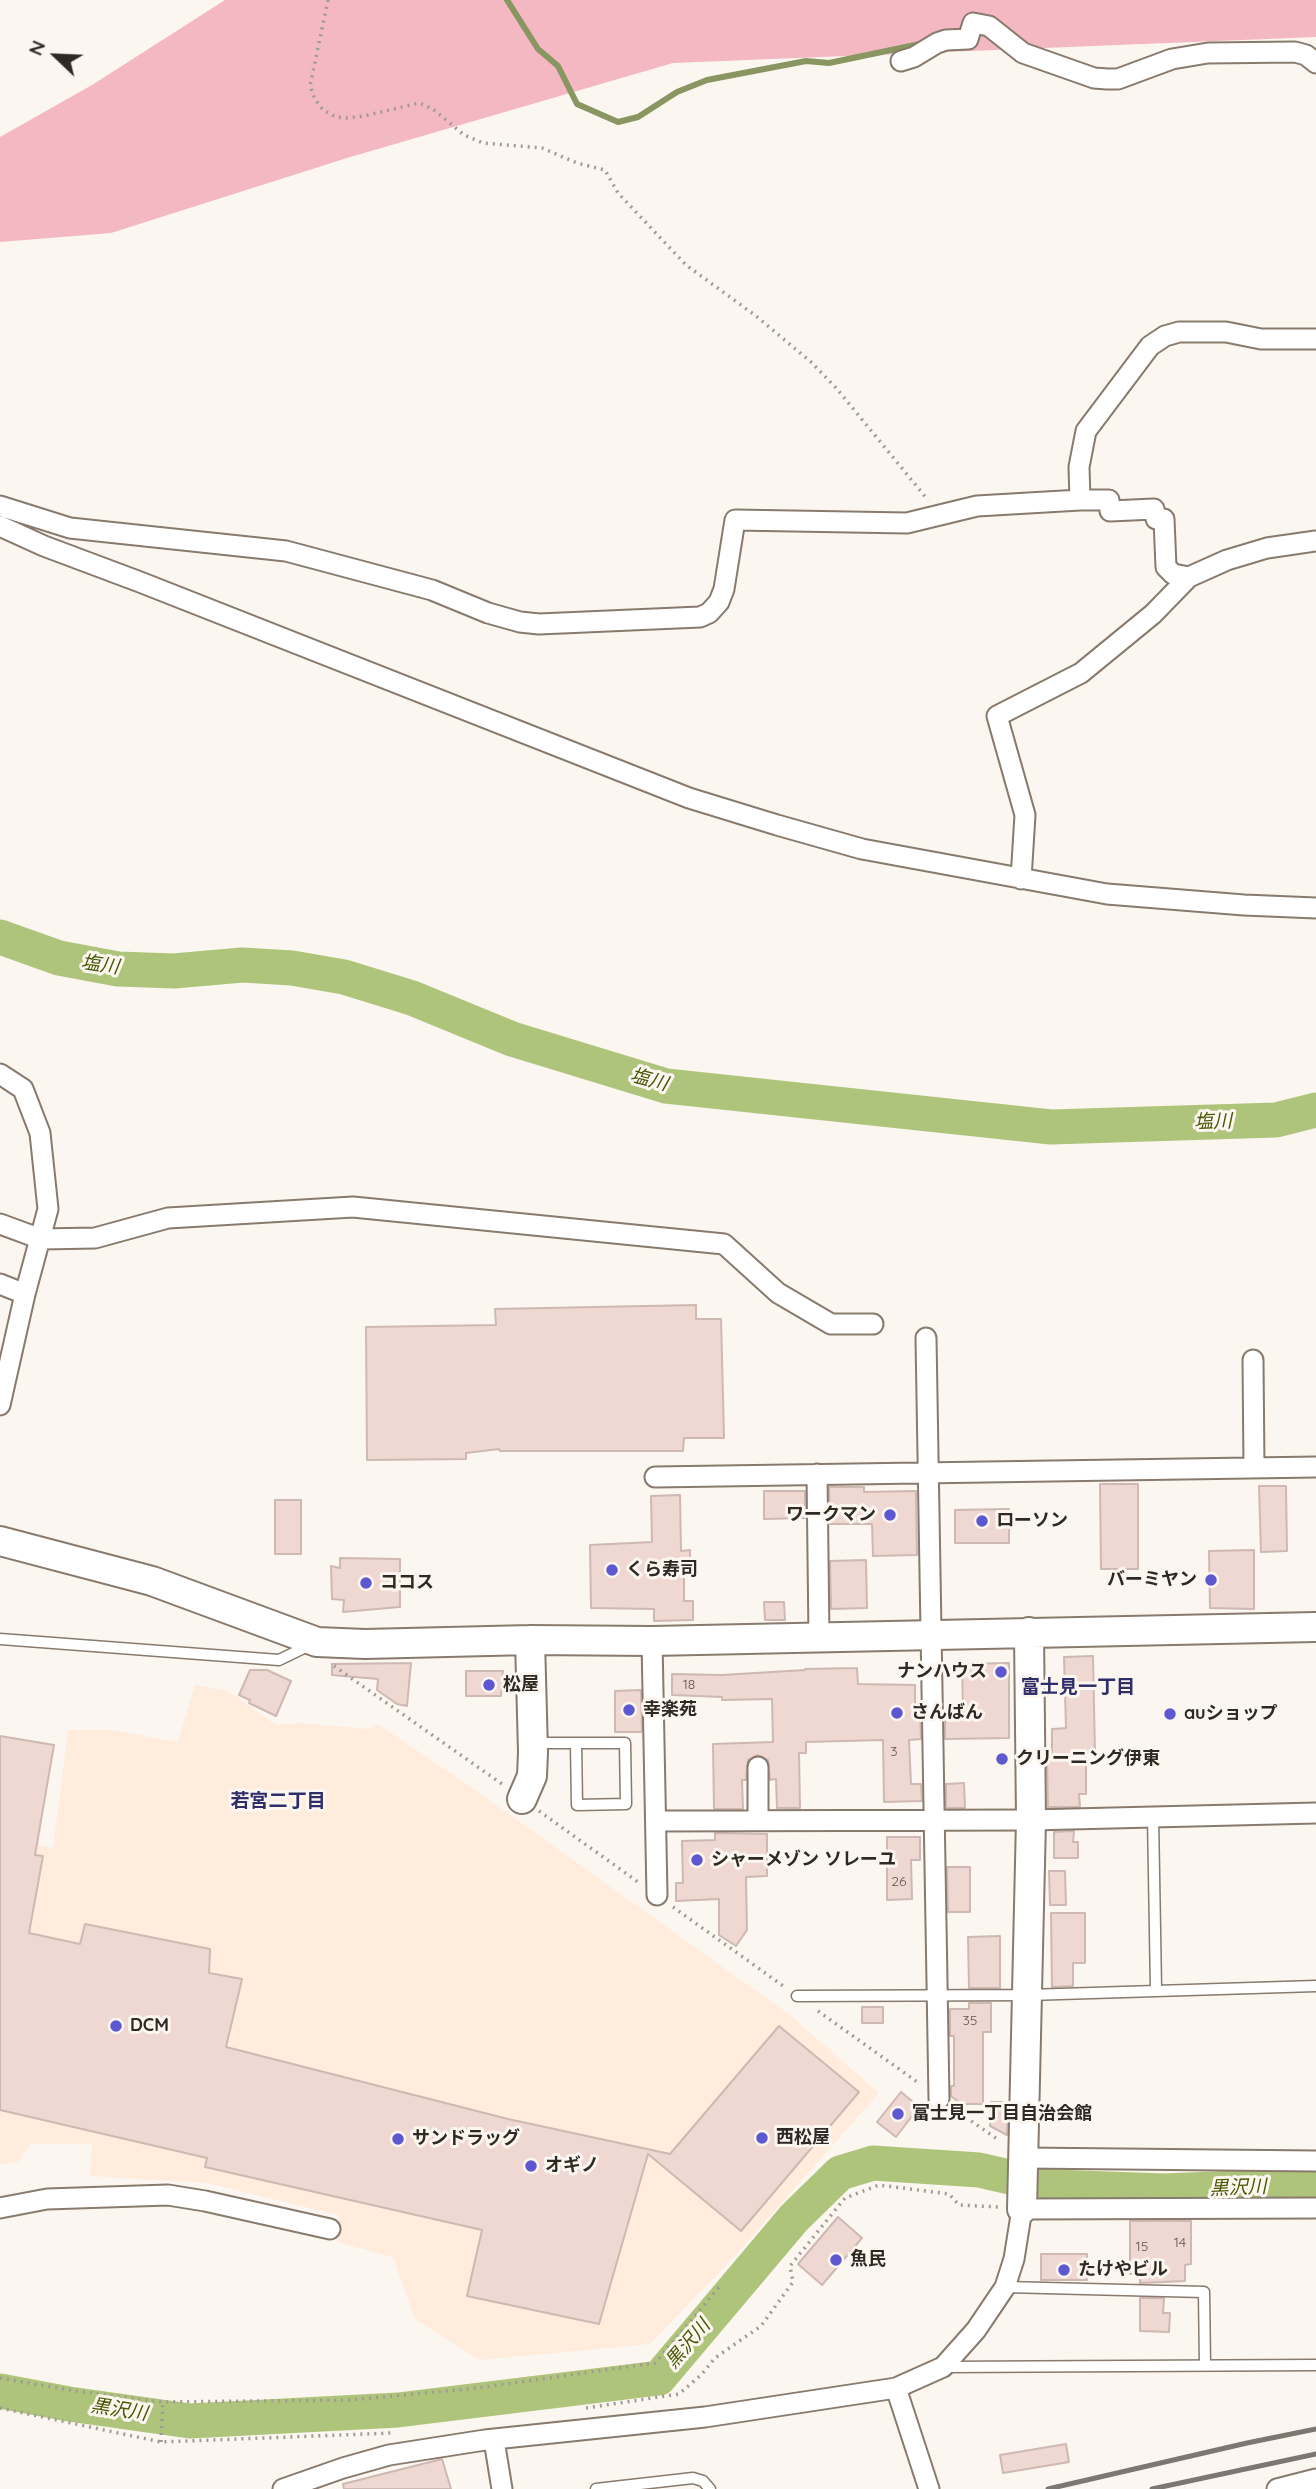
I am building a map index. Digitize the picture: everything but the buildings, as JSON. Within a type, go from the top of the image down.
[{"type":"street","points":[[901,61],[946,40],[968,39],[973,23],[989,26],[1023,53],[1094,78],[1118,79],[1172,59],[1208,53],[1295,52],[1306,55],[1316,63]]},
{"type":"street","points":[[1080,500],[1079,467],[1086,431],[1143,354],[1165,336],[1179,332],[1226,332],[1261,339],[1316,339]]},
{"type":"street","points":[[0,506],[70,528],[286,551],[432,590],[504,618],[540,624],[700,617],[709,613],[719,602],[724,589],[735,520],[907,523],[977,506],[1109,500],[1110,511],[1154,509],[1156,520],[1164,519],[1166,567],[1173,574],[1189,577]]},
{"type":"street","points":[[0,526],[44,546],[689,798],[862,849],[1107,894],[1316,908]]},
{"type":"street","points":[[1021,879],[1025,815],[997,716],[1081,673],[1153,614],[1189,577],[1227,560],[1267,548],[1316,541]]},
{"type":"street","points":[[0,1074],[23,1089],[40,1133],[48,1209],[25,1294],[0,1405]]},
{"type":"street","points":[[0,1224],[41,1239],[95,1238],[168,1218],[353,1207],[724,1244],[778,1293],[831,1324],[873,1324]]},
{"type":"street","points":[[0,1284],[25,1294]]},
{"type":"street","points":[[926,1338],[939,2099]]},
{"type":"street","points":[[1253,1360],[1254,1468]]},
{"type":"street","points":[[655,1477],[1316,1467]]},
{"type":"street","points":[[817,1474],[820,1637]]},
{"type":"street","points":[[0,1541],[152,1581],[317,1642],[365,1644],[530,1640],[652,1641],[1316,1626]]},
{"type":"street","points":[[283,2489],[389,2455],[494,2440],[705,2417],[896,2388],[943,2367],[976,2330],[1005,2287],[1014,2259],[1022,2209],[1031,1820],[1029,1632]]},
{"type":"street","points":[[522,1799],[532,1776],[530,1640]]},
{"type":"street","points":[[652,1641],[657,1895]]},
{"type":"street","points":[[758,1767],[758,1820]]},
{"type":"street","points":[[656,1821],[1031,1820],[1316,1813]]},
{"type":"street","points":[[1024,2158],[1316,2161]]},
{"type":"street","points":[[0,2208],[47,2199],[168,2195],[330,2229]]},
{"type":"street","points":[[1022,2209],[1316,2208]]},
{"type":"street","points":[[896,2388],[929,2489]]},
{"type":"street","points":[[494,2440],[502,2489]]},
{"type":"street","points":[[1277,2489],[1316,2479]]},
{"type":"lane","points":[[0,1639],[279,1660],[317,1642]]},
{"type":"lane","points":[[533,1743],[576,1743],[625,1743],[626,1804],[577,1805],[576,1743]]},
{"type":"lane","points":[[1153,1816],[1156,1989]]},
{"type":"lane","points":[[797,1996],[1028,1995],[1316,1986]]},
{"type":"lane","points":[[1005,2287],[1204,2292],[1205,2365]]},
{"type":"lane","points":[[943,2367],[1316,2365]]},
{"type":"lane","points":[[596,2489],[693,2478],[710,2489]]},
{"type":"path","points":[[328,0],[310,86],[323,110],[336,117],[346,118],[419,103],[433,109],[464,135],[483,143],[542,148],[577,163],[605,170],[618,193],[686,265],[756,316],[811,362],[837,389],[941,515]]},
{"type":"path","points":[[582,2409],[679,2394],[702,2374],[715,2358],[761,2326],[793,2282],[790,2266],[845,2198],[879,2185],[949,2194],[959,2205],[1022,2209]]},
{"type":"path","points":[[0,2378],[163,2402],[350,2400],[477,2388],[654,2363],[720,2286]]},
{"type":"path","points":[[161,2442],[163,2402]]},
{"type":"path","points":[[0,2408],[161,2442],[399,2432]]},
{"type":"shaded area","points":[[225,0],[1316,0],[1316,37],[673,63],[347,158],[111,233],[0,242],[0,137],[92,85]]},
{"type":"shaded area","points":[[195,1685],[228,1691],[276,1725],[297,1723],[368,1729],[379,1725],[474,1789],[791,2016],[879,2093],[732,2259],[650,2344],[479,2360],[415,2319],[393,2257],[337,2242],[339,2215],[207,2183],[90,2176],[92,2144],[30,2144],[18,2162],[0,2164],[0,1839],[53,1848],[68,1730],[110,1730],[178,1742]]},
{"type":"waterway","points":[[507,0],[538,49],[558,66],[577,104],[618,122],[638,117],[677,92],[707,80],[806,61],[829,63],[920,44]]},
{"type":"waterway","name":"塩川","points":[[0,937],[59,958],[118,969],[174,971],[242,965],[292,968],[344,977],[412,998],[512,1039],[666,1086],[1051,1127],[1276,1120],[1316,1110]]},
{"type":"waterway","name":"黒沢川","points":[[0,2391],[190,2421],[398,2410],[659,2378],[794,2218],[840,2173],[873,2163],[979,2170],[1053,2187],[1164,2191],[1316,2185]]},
{"type":"railway","points":[[1048,2489],[1316,2429]]},
{"type":"railway","points":[[1152,2489],[1316,2454]]},
{"type":"place","name":"ワークマン","points":[[890,1515]]},
{"type":"place","name":"ローソン","points":[[982,1521]]},
{"type":"place","name":"くら寿司","points":[[612,1570]]},
{"type":"place","name":"バーミヤン","points":[[1211,1580]]},
{"type":"place","name":"ココス","points":[[366,1583]]},
{"type":"place","name":"ナンハウス","points":[[1001,1672]]},
{"type":"place","name":"松屋","points":[[489,1685]]},
{"type":"place","name":"幸楽苑","points":[[629,1710]]},
{"type":"place","name":"さんばん","points":[[897,1713]]},
{"type":"place","name":"auショップ","points":[[1170,1714]]},
{"type":"place","name":"クリーニング伊東","points":[[1002,1759]]},
{"type":"place","name":"シャーメゾン ソレーユ","points":[[697,1860]]},
{"type":"place","name":"DCM","points":[[116,2026]]},
{"type":"place","name":"富士見一丁目自治会館","points":[[898,2114]]},
{"type":"place","name":"西松屋","points":[[762,2138]]},
{"type":"place","name":"サンドラッグ","points":[[398,2139]]},
{"type":"place","name":"オギノ","points":[[531,2166]]},
{"type":"place","name":"魚民","points":[[836,2260]]},
{"type":"place","name":"たけやビル","points":[[1064,2270]]},
{"type":"district","name":"富士見一丁目","points":[[1078,1687]]},
{"type":"district","name":"若宮二丁目","points":[[278,1801]]}]
